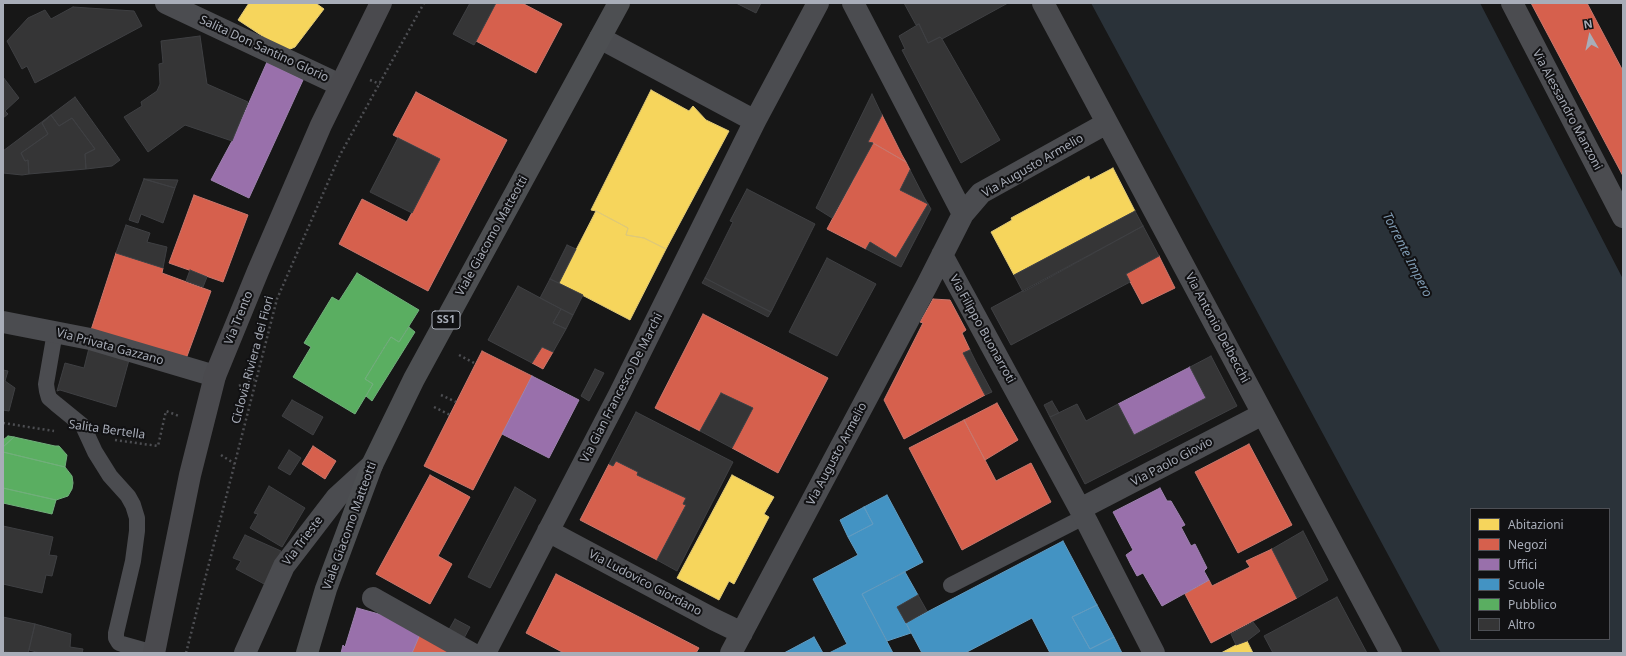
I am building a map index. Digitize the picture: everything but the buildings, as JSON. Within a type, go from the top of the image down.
[{"type":"main road","name":"Via Trento","points":[[154,653],[190,475],[215,376],[308,152],[381,3]]},
{"type":"main road","name":"Viale Giacomo Matteotti","points":[[307,653],[326,589],[372,465],[414,379],[619,3]]},
{"type":"street","name":"Salita Don Santino Glorio","points":[[166,3],[340,85]]},
{"type":"street","name":"Via Gian Francesco De Marchi","points":[[485,653],[620,393],[755,121],[818,3]]},
{"type":"street","points":[[853,3],[963,214],[942,255]]},
{"type":"street","name":"Via Antonio Delbecchi","points":[[1043,3],[1391,653]]},
{"type":"street","name":"Via Alessandro Manzoni","points":[[1512,3],[1623,216]]},
{"type":"street","points":[[600,38],[755,121]]},
{"type":"street","name":"Via Augusto Armelio","points":[[963,214],[981,193],[1107,123]]},
{"type":"street","name":"Via Augusto Armelio","points":[[735,647],[942,255]]},
{"type":"street","name":"Via Filippo Buonarroti","points":[[942,255],[1082,513],[1154,653]]},
{"type":"street","name":"Via Privata Gazzano","points":[[3,322],[90,339],[215,376]]},
{"type":"street","name":"Via Paolo Giovio","points":[[1082,513],[1263,414]]},
{"type":"street","name":"Via Trieste","points":[[245,653],[284,566],[337,497],[372,465]]},
{"type":"street","name":"Via Ludovico Giordano","points":[[548,531],[706,615],[735,647]]},
{"type":"street","points":[[373,598],[471,653]]},
{"type":"lane","points":[[54,332],[48,369],[47,391],[50,398],[80,423],[95,452],[110,476],[128,496],[133,505],[137,518],[137,531],[133,561],[116,638],[119,643],[154,653]]},
{"type":"lane","points":[[951,585],[1082,513]]},
{"type":"path","name":"Ciclovia Riviera dei Fiori","points":[[186,653],[277,299],[340,155],[424,3]]},
{"type":"path","points":[[459,355],[476,364]]},
{"type":"path","points":[[232,389],[257,378]]},
{"type":"path","points":[[441,395],[456,402]]},
{"type":"path","points":[[434,407],[450,415]]},
{"type":"path","name":"Salita Bertella","points":[[3,423],[87,434],[158,446],[166,411],[202,426]]},
{"type":"path","points":[[220,454],[235,464]]},
{"type":"water","name":"Torrente Impero","points":[[1091,3],[1480,3],[1623,279],[1623,653],[1441,653]]}]
